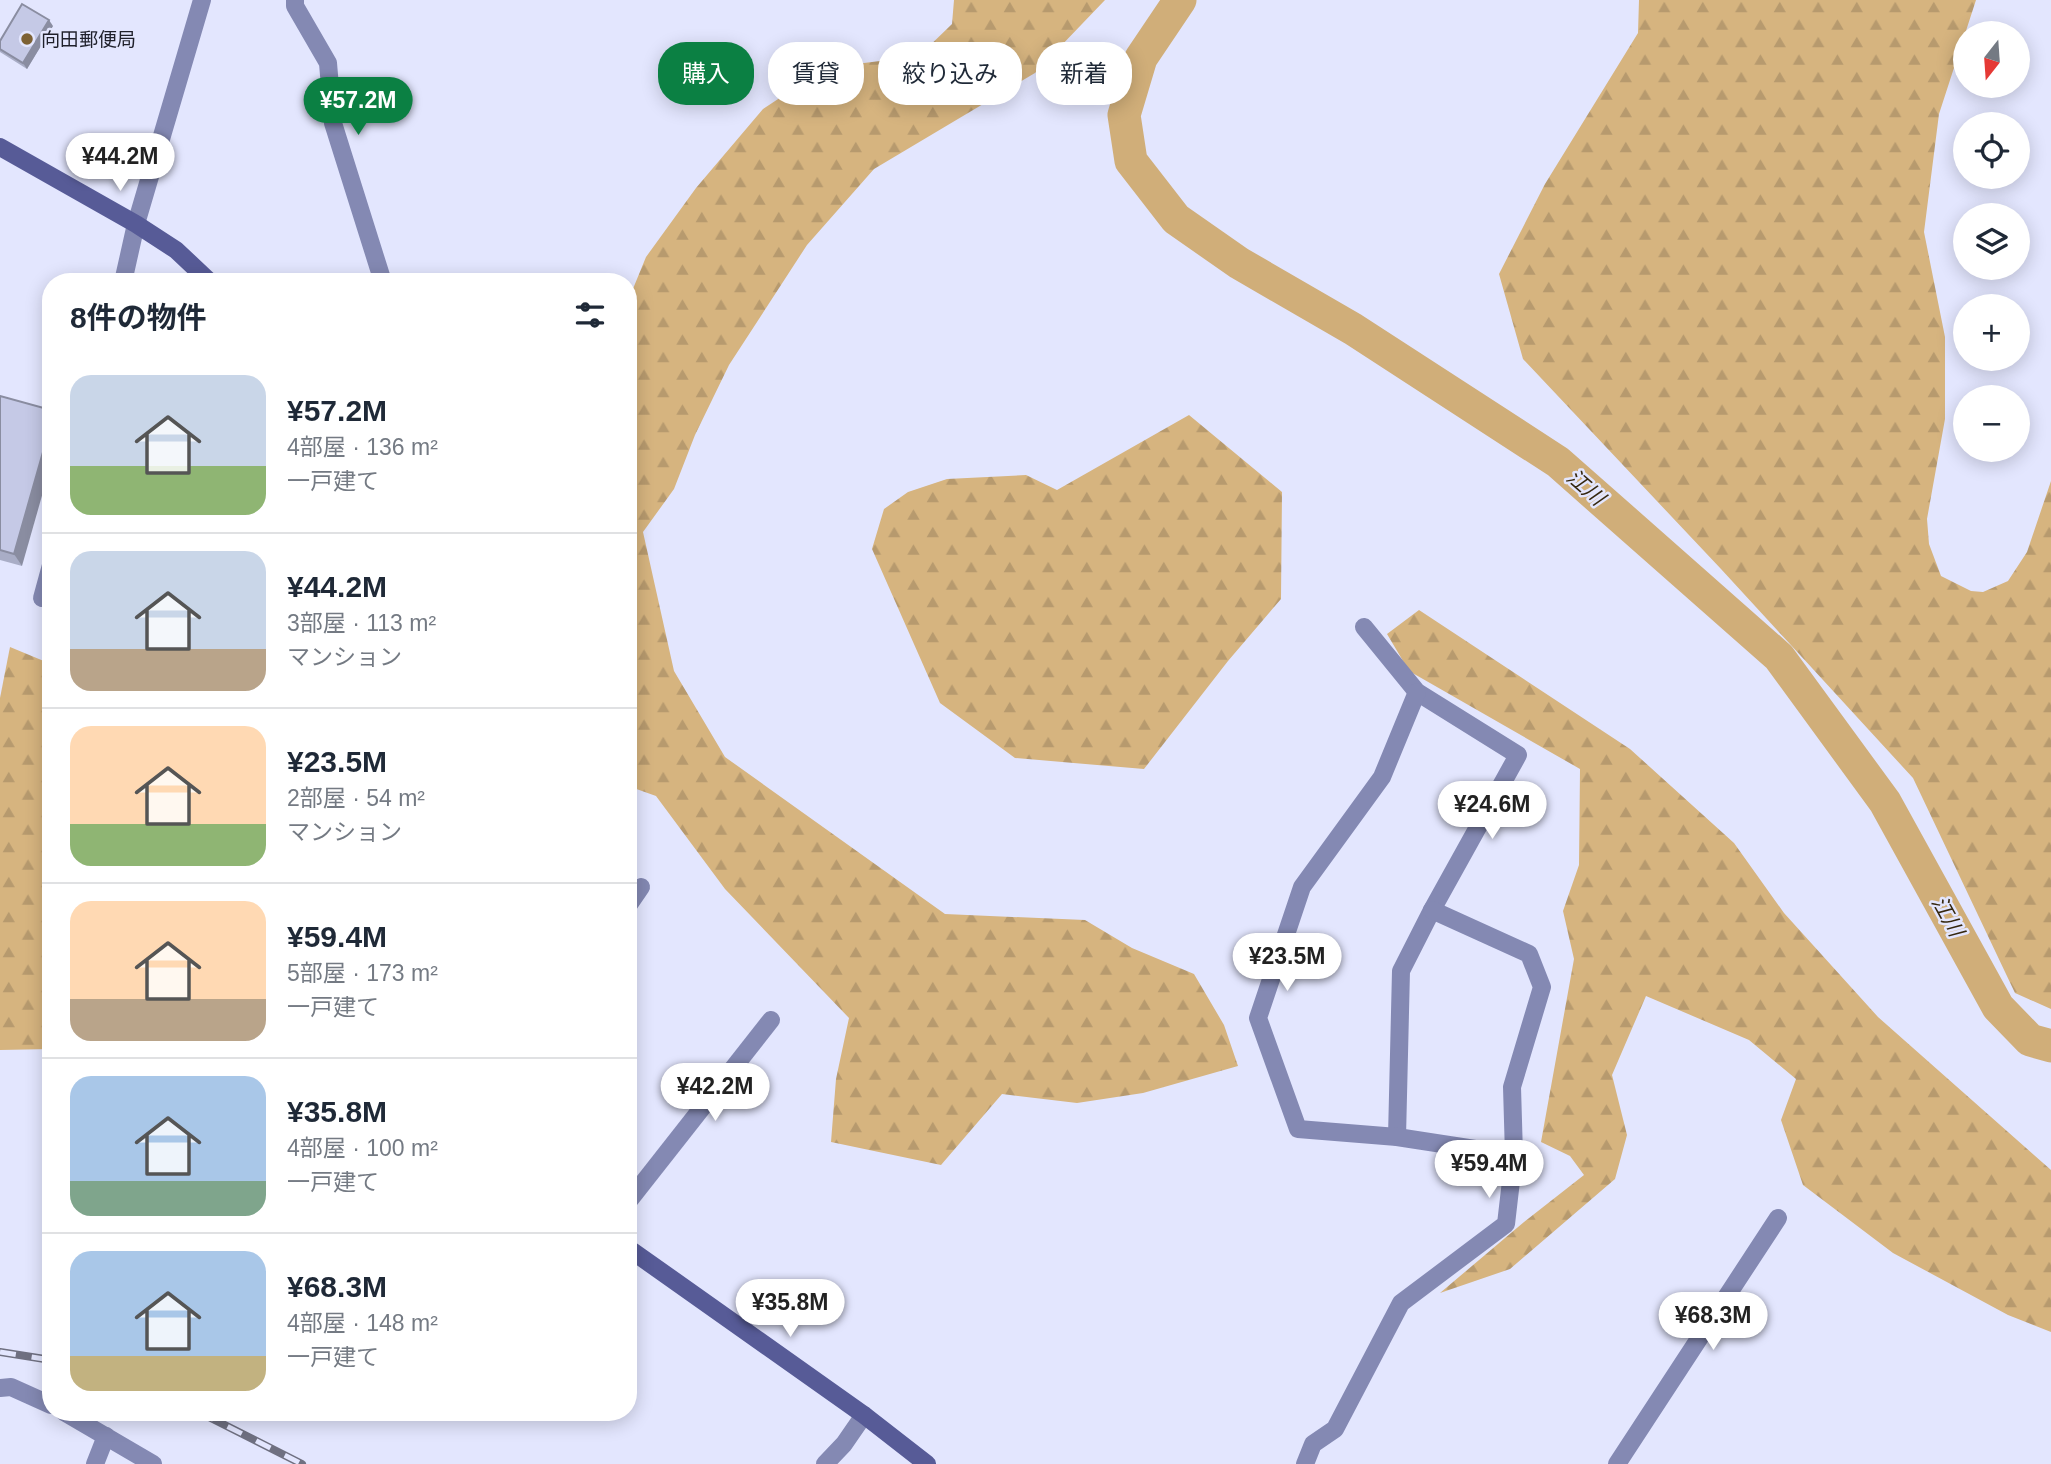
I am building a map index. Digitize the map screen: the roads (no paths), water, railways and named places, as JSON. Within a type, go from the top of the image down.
[{"type":"street","points":[[125,273],[136,224],[202,0]]},
{"type":"street","points":[[295,0],[295,6],[328,63],[333,123],[380,273]]},
{"type":"street","points":[[0,147],[136,224],[176,250],[201,273]]},
{"type":"street","points":[[1364,627],[1417,692],[1518,755],[1401,971],[1398,1137]]},
{"type":"street","points":[[1417,692],[1382,777],[1302,887],[1258,1018],[1298,1129],[1398,1137],[1514,1155]]},
{"type":"street","points":[[637,893],[641,887]]},
{"type":"street","points":[[1305,1464],[1313,1444],[1335,1429],[1401,1303],[1506,1224],[1514,1155],[1512,1087],[1542,988],[1529,954],[1432,910]]},
{"type":"street","points":[[637,1191],[771,1020]]},
{"type":"street","points":[[1617,1464],[1778,1218]]},
{"type":"street","points":[[637,1254],[864,1415],[928,1464]]},
{"type":"street","points":[[0,1388],[11,1387],[42,1401]]},
{"type":"street","points":[[825,1464],[844,1444],[864,1415]]},
{"type":"street","points":[[80,1421],[153,1464]]},
{"type":"street","points":[[94,1464],[106,1436]]},
{"type":"waterway","name":"江川","points":[[1180,0],[1141,58],[1124,115],[1131,161],[1176,219],[1239,263],[1353,329],[1558,462],[1779,657],[1885,802],[1998,1007],[2030,1040],[2051,1046]]},
{"type":"railway","points":[[0,1352],[42,1359]]},
{"type":"railway","points":[[217,1421],[302,1464]]},
{"type":"place","name":"向田郵便局","points":[[27,39]]}]
